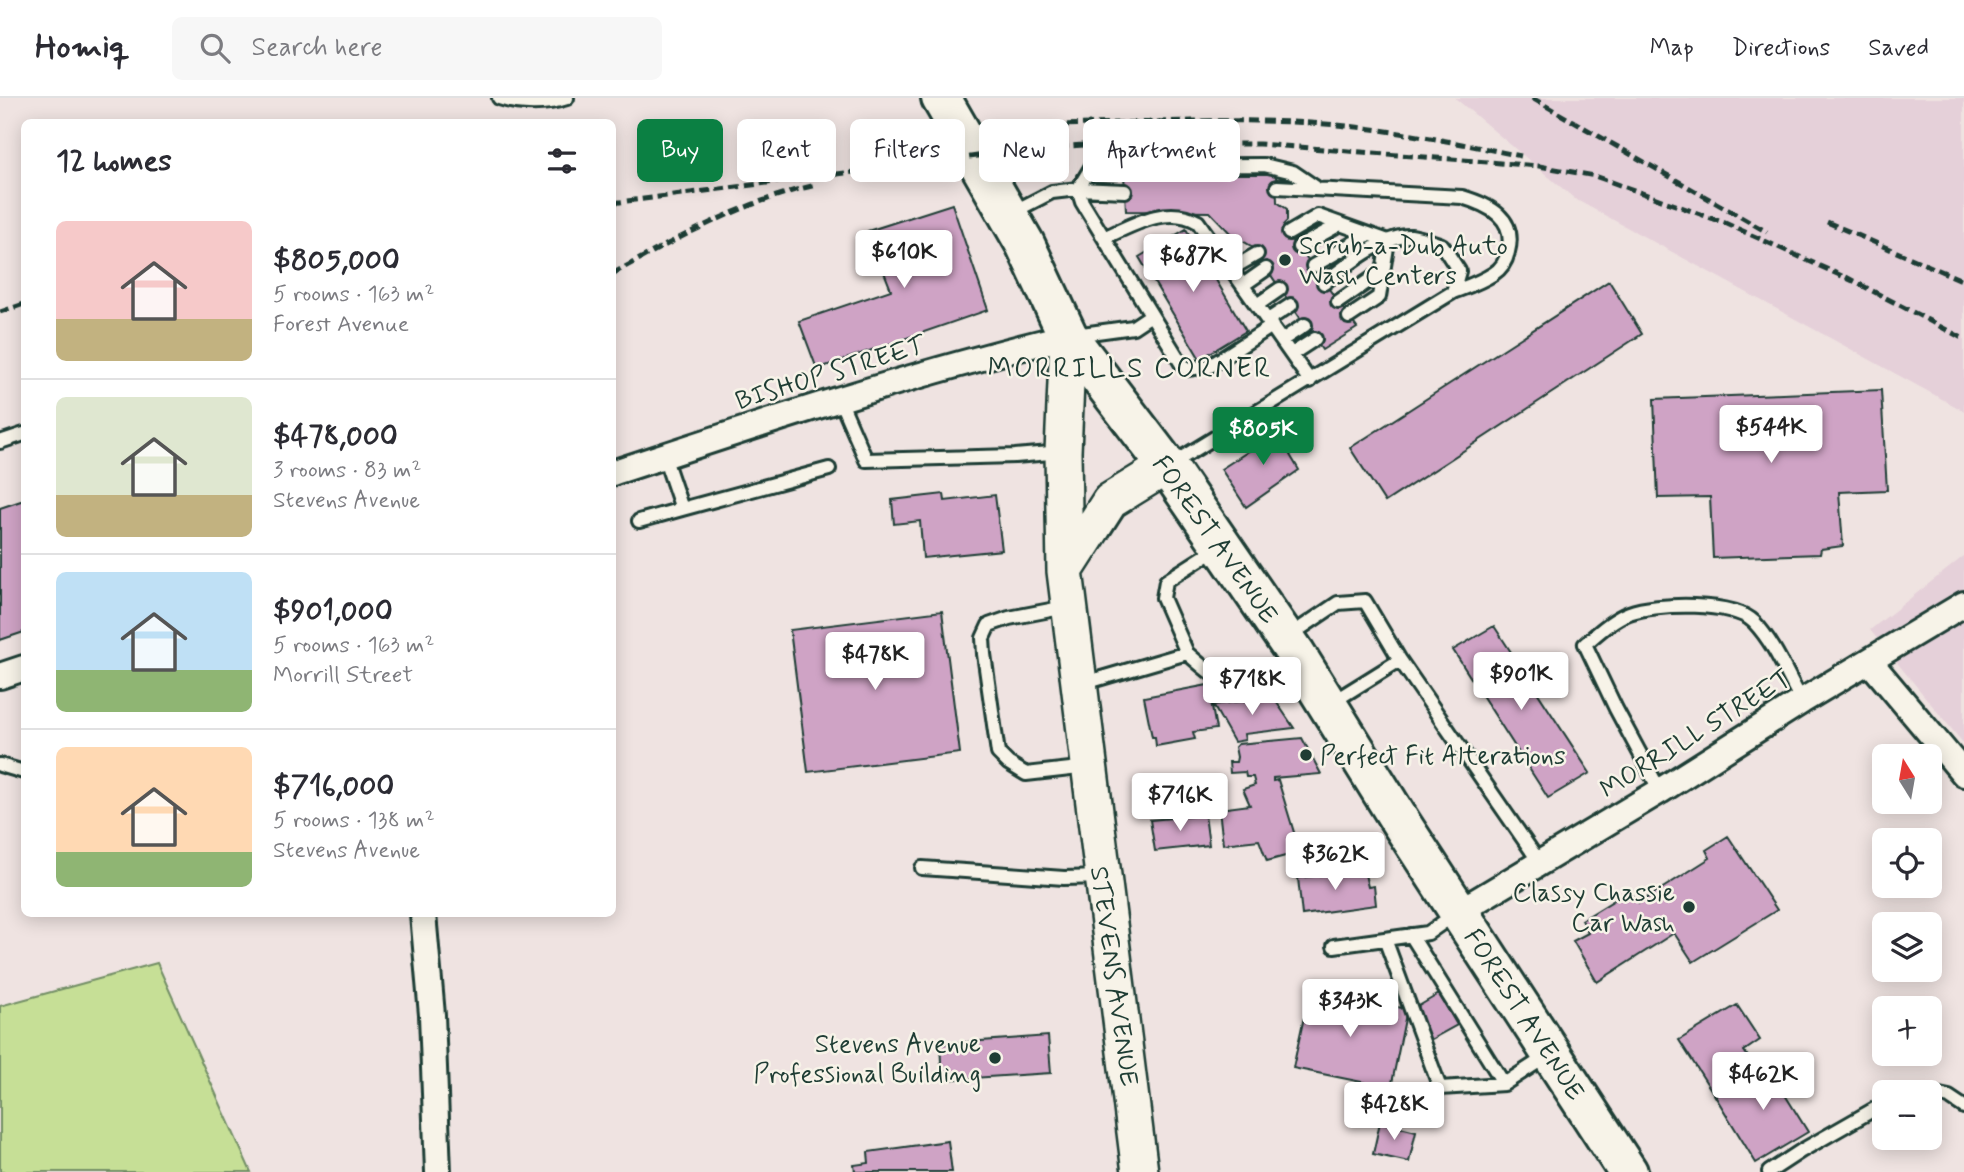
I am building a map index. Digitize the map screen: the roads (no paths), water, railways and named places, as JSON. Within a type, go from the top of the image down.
[{"type":"highway","name":"FOREST AVENUE","points":[[941,98],[1008,214],[1043,280],[1068,336],[1167,466],[1291,646],[1458,912],[1629,1172]]},
{"type":"main road","name":"STEVENS AVENUE","points":[[1068,336],[1063,452],[1065,571],[1140,1172]]},
{"type":"main road","points":[[1065,571],[1110,501],[1167,466]]},
{"type":"street","name":"BISHOP STREET","points":[[616,472],[986,356],[1068,336]]},
{"type":"street","name":"MORRILL STREET","points":[[1458,912],[1964,604]]},
{"type":"street","points":[[1870,662],[1964,774]]},
{"type":"street","points":[[0,676],[21,669]]},
{"type":"street","points":[[423,917],[432,1015],[439,1172]]},
{"type":"lane","points":[[499,98],[513,103],[554,102],[567,98]]},
{"type":"lane","points":[[1291,305],[1210,366],[1187,369],[1082,202],[1078,189],[1092,166],[1250,165],[1264,165],[1293,172],[1316,188]]},
{"type":"lane","points":[[1167,466],[1453,292],[1494,274],[1506,261],[1511,241],[1505,221],[1486,205],[1461,197],[1277,187]]},
{"type":"lane","points":[[1008,214],[1052,192],[1078,189],[1125,191]]},
{"type":"lane","points":[[1104,237],[1143,220],[1176,215],[1189,216],[1198,222],[1310,381]]},
{"type":"lane","points":[[1289,233],[1318,216],[1388,241]]},
{"type":"lane","points":[[1299,247],[1340,224]]},
{"type":"lane","points":[[1313,266],[1368,234]]},
{"type":"lane","points":[[1324,283],[1344,267],[1388,241],[1410,236],[1443,245],[1459,271],[1453,292]]},
{"type":"lane","points":[[1349,317],[1379,297],[1388,241]]},
{"type":"lane","points":[[1231,269],[1257,254]]},
{"type":"lane","points":[[1243,285],[1266,269]]},
{"type":"lane","points":[[1338,302],[1383,271]]},
{"type":"lane","points":[[1257,304],[1280,289]]},
{"type":"lane","points":[[1068,336],[1133,327],[1151,315]]},
{"type":"lane","points":[[1282,341],[1305,325]]},
{"type":"lane","points":[[1292,354],[1315,339]]},
{"type":"lane","points":[[840,400],[866,460],[1063,452]]},
{"type":"lane","points":[[0,442],[21,434]]},
{"type":"lane","points":[[664,456],[682,509]]},
{"type":"lane","points":[[639,521],[829,469]]},
{"type":"lane","points":[[1223,545],[1166,581],[1163,598],[1187,653],[1230,686],[1248,685],[1338,603],[1365,601],[1400,660],[1541,863]]},
{"type":"lane","points":[[1070,606],[1009,618],[989,625],[983,638],[984,654],[998,753],[1008,764],[1026,774],[1089,767]]},
{"type":"lane","points":[[1660,791],[1585,644],[1606,626],[1628,613],[1653,608],[1683,606],[1733,611],[1752,620],[1768,640],[1802,701]]},
{"type":"lane","points":[[1079,685],[1187,653]]},
{"type":"lane","points":[[1328,704],[1400,660]]},
{"type":"lane","points":[[0,765],[21,771]]},
{"type":"lane","points":[[922,868],[1065,878],[1102,877]]},
{"type":"lane","points":[[1334,946],[1427,933],[1458,912]]},
{"type":"lane","points":[[1411,935],[1504,1084]]},
{"type":"lane","points":[[1385,939],[1440,1087],[1504,1084],[1551,1054]]},
{"type":"lane","points":[[1942,1096],[1964,1107]]},
{"type":"lane","points":[[1769,1172],[1872,1111]]},
{"type":"railway","points":[[1532,98],[1767,232]]},
{"type":"railway","points":[[1069,125],[1199,121],[1310,123],[1390,132],[1521,156]]},
{"type":"railway","points":[[616,202],[1040,148],[1098,144],[1259,144],[1539,166],[1595,176],[1725,223],[1853,281]]},
{"type":"railway","points":[[616,272],[737,211],[816,185]]},
{"type":"railway","points":[[1827,222],[1964,281]]},
{"type":"railway","points":[[1846,277],[1964,339]]},
{"type":"railway","points":[[0,312],[21,305]]},
{"type":"place","name":"Scrub-a-Dub Auto Wash Centers","points":[[1285,260]]},
{"type":"place","name":"Perfect Fit Alterations","points":[[1306,755]]},
{"type":"place","name":"Classy Chassie Car Wash","points":[[1689,907]]},
{"type":"place","name":"Stevens Avenue Professional Building","points":[[995,1058]]},
{"type":"district","name":"MORRILLS CORNER","points":[[1130,367]]}]
